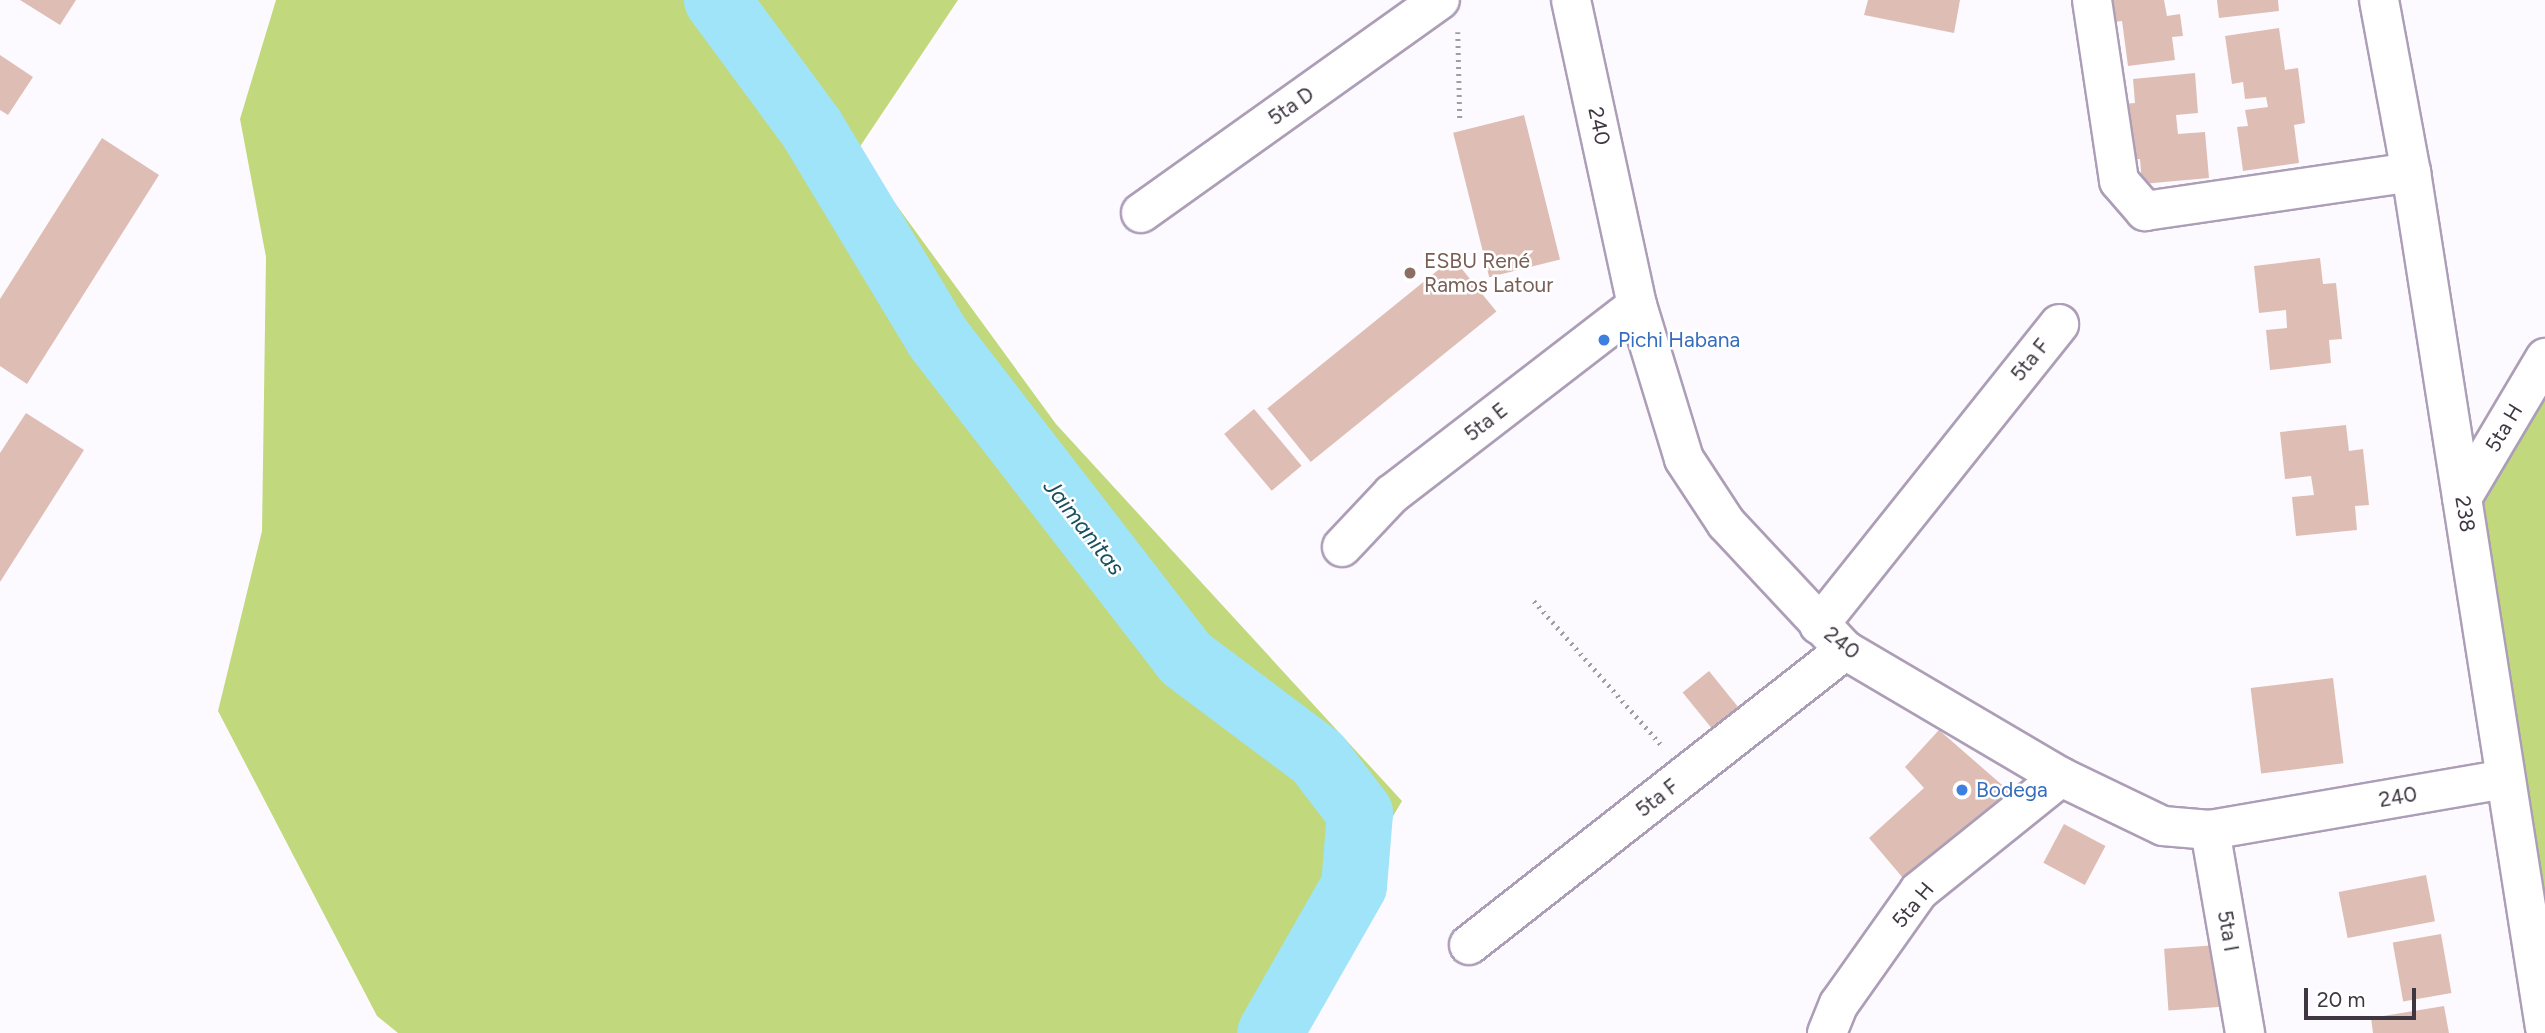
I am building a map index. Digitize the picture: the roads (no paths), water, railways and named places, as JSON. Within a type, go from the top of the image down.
[{"type":"street","name":"240","points":[[1571,0],[1637,305],[1684,459],[1726,523],[1832,637],[2061,777],[2164,826],[2210,830],[2505,779]]},
{"type":"street","points":[[2092,0],[2119,181],[2145,211],[2411,172]]},
{"type":"street","name":"238","points":[[2379,0],[2411,172],[2545,1028]]},
{"type":"street","name":"5ta D","points":[[1141,213],[1449,14]]},
{"type":"street","name":"5ta E","points":[[1342,547],[1392,494],[1637,305]]},
{"type":"street","name":"5ta F","points":[[1469,945],[1687,774],[1832,637],[2059,324]]},
{"type":"street","name":"5ta H","points":[[2462,498],[2545,358]]},
{"type":"street","name":"5ta H","points":[[1827,1033],[1839,1004],[1919,891],[2061,777]]},
{"type":"street","name":"5ta I","points":[[2210,830],[2245,1033]]},
{"type":"waterway","name":"Jaimanitas","points":[[717,0],[812,129],[938,338],[1185,658],[1318,758],[1360,813],[1354,886],[1270,1033]]},
{"type":"place","name":"ESBU René Ramos Latour","points":[[1410,273]]},
{"type":"place","name":"Pichi Habana","points":[[1604,340]]},
{"type":"place","name":"Bodega","points":[[1962,790]]}]
